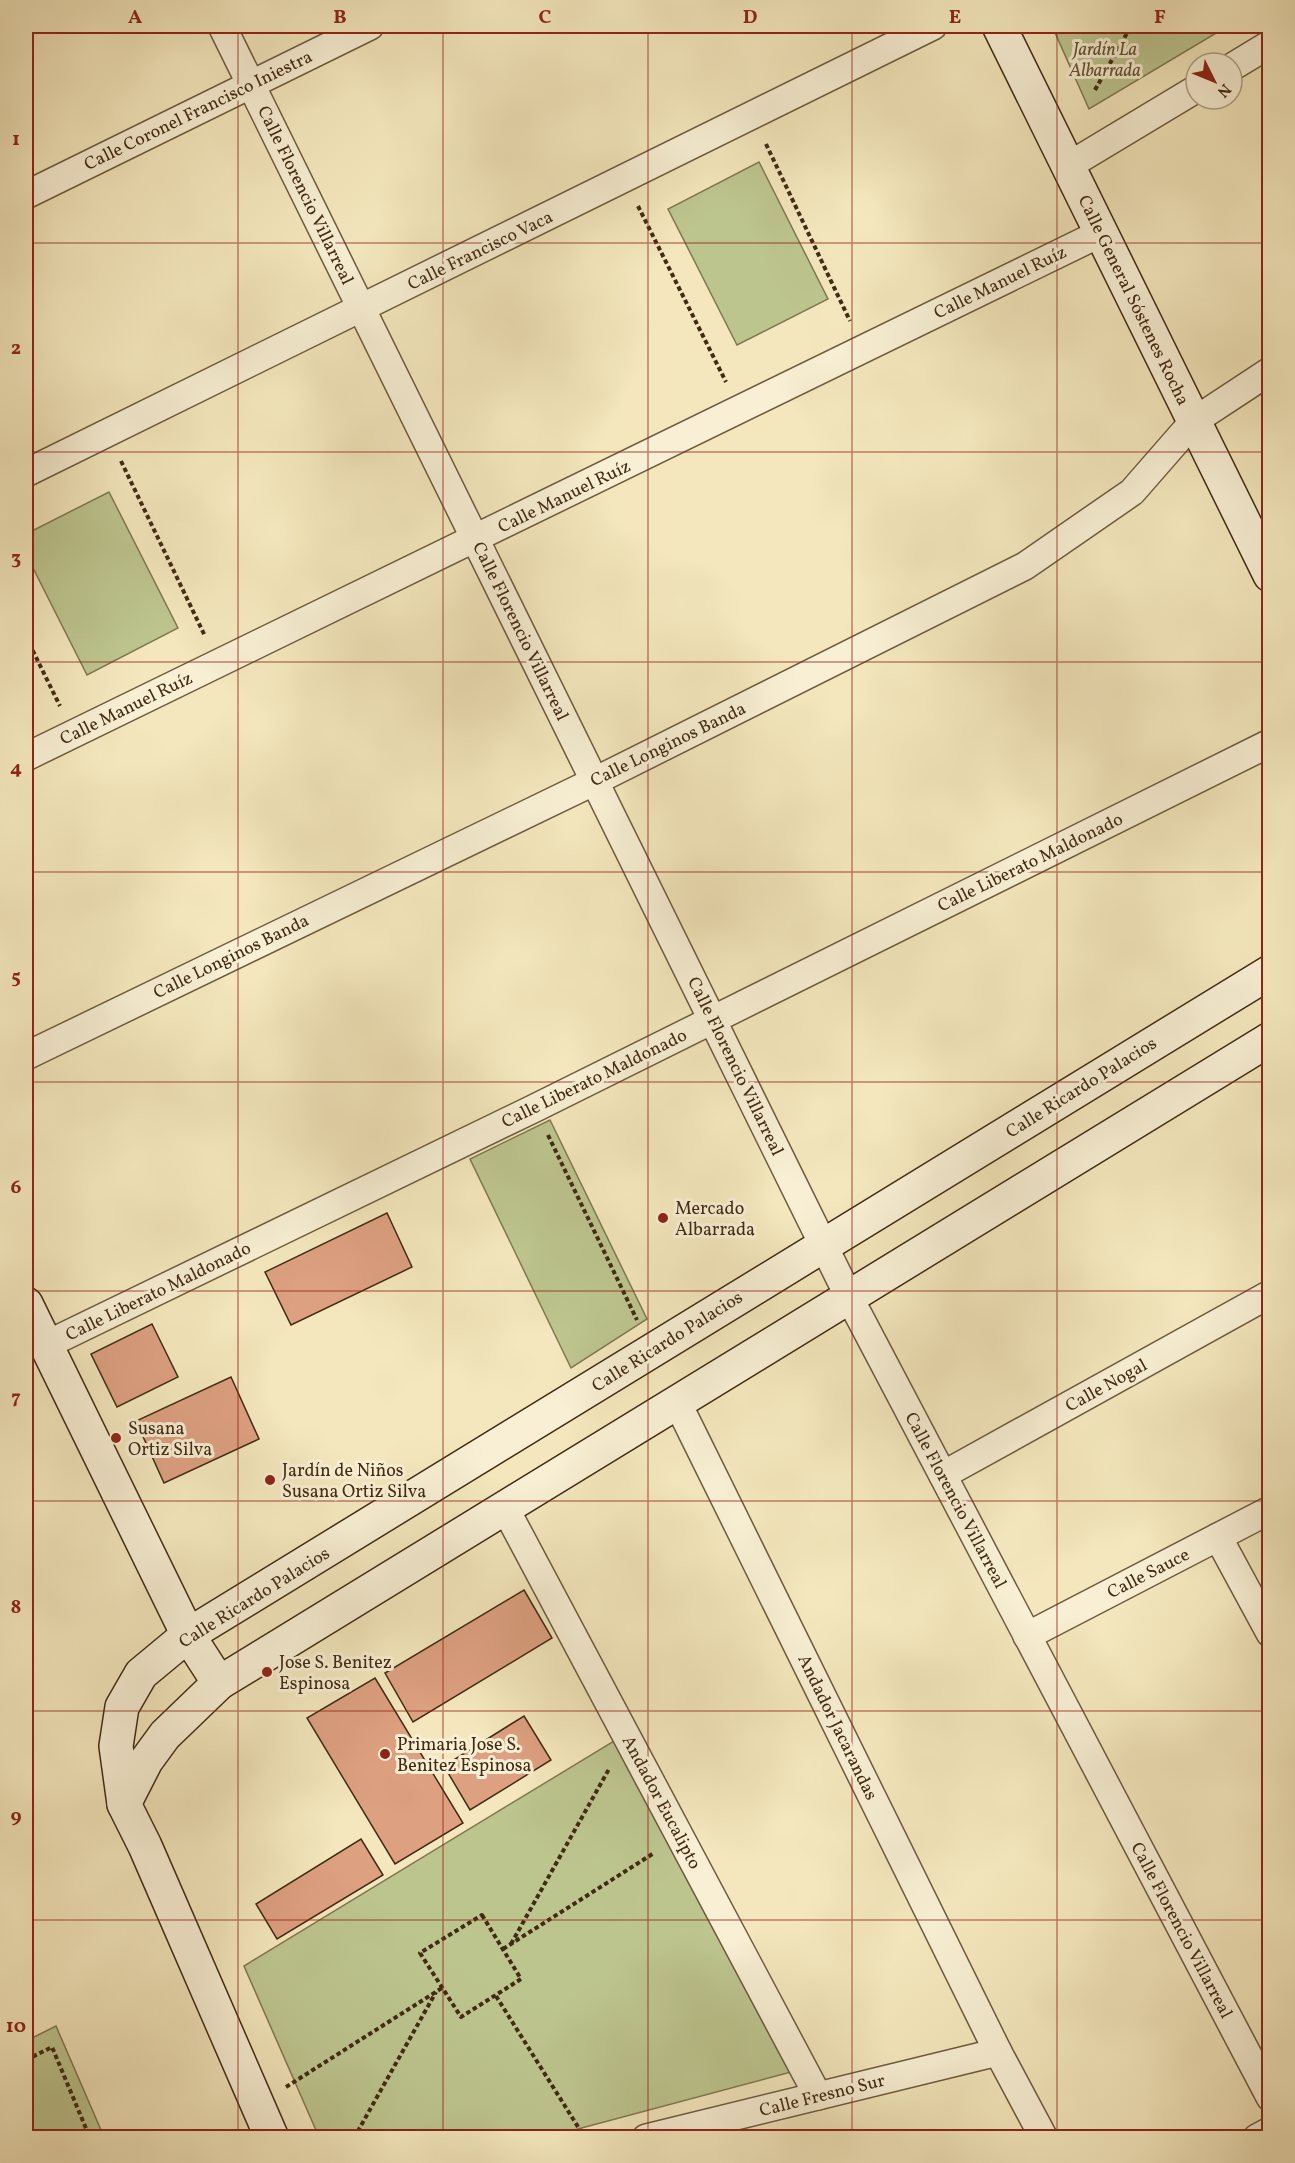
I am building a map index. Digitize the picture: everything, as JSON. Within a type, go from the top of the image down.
[{"type":"street","name":"Calle Florencio Villarreal","points":[[222,26],[849,1297],[1269,2097]]},
{"type":"street","name":"Calle Coronel Francisco Iniestra","points":[[26,195],[370,26]]},
{"type":"street","name":"Calle Francisco Vaca","points":[[26,473],[933,26]]},
{"type":"street","name":"Calle General Sóstenes Rocha","points":[[999,26],[1269,575]]},
{"type":"street","points":[[1244,60],[1269,44]]},
{"type":"street","points":[[1068,166],[1184,96]]},
{"type":"street","name":"Calle Manuel Ruíz","points":[[26,757],[1101,233]]},
{"type":"street","name":"Calle Longinos Banda","points":[[26,1056],[595,781],[1025,566],[1132,492],[1194,421],[1269,371]]},
{"type":"street","name":"Calle Liberato Maldonado","points":[[46,1345],[713,1020],[1269,743]]},
{"type":"street","name":"Calle Ricardo Palacios","points":[[272,2138],[146,1846],[124,1804],[116,1746],[122,1707],[141,1674],[188,1635],[1269,972]]},
{"type":"street","points":[[124,1804],[146,1761],[165,1735],[219,1683],[1269,1039]]},
{"type":"street","name":"Calle Nogal","points":[[943,1475],[1269,1294]]},
{"type":"street","points":[[26,1304],[188,1635],[219,1683]]},
{"type":"street","name":"Andador Jacarandas","points":[[677,1402],[999,2052],[1044,2138]]},
{"type":"street","name":"Andador Eucalipto","points":[[505,1508],[818,2096]]},
{"type":"street","name":"Calle Sauce","points":[[1027,1636],[1269,1510]]},
{"type":"street","points":[[1218,1537],[1269,1633]]},
{"type":"street","name":"Calle Fresno Sur","points":[[646,2138],[999,2052]]},
{"type":"street","points":[[1257,2138],[1269,2131]]},
{"type":"path","points":[[1095,90],[1131,26]]},
{"type":"path","points":[[752,115],[863,349]]},
{"type":"path","points":[[624,178],[740,409]]},
{"type":"path","points":[[108,433],[218,663]]},
{"type":"path","points":[[26,637],[74,733]]},
{"type":"path","points":[[534,1108],[652,1350]]},
{"type":"path","points":[[511,1944],[627,1737]]},
{"type":"path","points":[[503,1949],[680,1836]]},
{"type":"path","points":[[482,1915],[521,1979],[461,2017],[442,1988],[420,1953],[482,1915]]},
{"type":"path","points":[[257,2105],[442,1988]]},
{"type":"path","points":[[354,2138],[436,1991]]},
{"type":"path","points":[[496,1996],[585,2138]]},
{"type":"path","points":[[26,2060],[52,2047],[90,2138]]},
{"type":"green space","name":"Jardín La Albarrada","points":[[1052,26],[1228,26],[1184,51],[1089,109]]},
{"type":"green space","points":[[759,162],[828,299],[737,345],[668,209]]},
{"type":"green space","points":[[109,492],[178,628],[87,675],[26,554],[26,534]]},
{"type":"green space","points":[[550,1120],[647,1319],[571,1368],[470,1159]]},
{"type":"green space","points":[[614,1741],[791,2072],[548,2137],[319,2137],[244,1966]]},
{"type":"green space","points":[[56,2026],[104,2137],[26,2137],[26,2041]]},
{"type":"building","points":[[387,1213],[412,1267],[291,1325],[265,1272]]},
{"type":"building","points":[[152,1324],[178,1377],[117,1407],[91,1354]]},
{"type":"building","points":[[231,1377],[259,1439],[164,1483],[136,1421]]},
{"type":"building","points":[[524,1590],[552,1638],[413,1722],[385,1673]]},
{"type":"building","points":[[375,1678],[463,1823],[395,1864],[307,1718]]},
{"type":"building","points":[[524,1716],[551,1760],[470,1810],[444,1766]]},
{"type":"building","points":[[361,1839],[383,1875],[277,1939],[256,1904]]},
{"type":"place","name":"Mercado Albarrada","points":[[663,1218]]},
{"type":"place","name":"Susana Ortiz Silva","points":[[116,1438]]},
{"type":"place","name":"Jardín de Niños Susana Ortiz Silva","points":[[270,1480]]},
{"type":"place","name":"Jose S. Benitez Espinosa","points":[[267,1672]]},
{"type":"place","name":"Primaria Jose S. Benitez Espinosa","points":[[385,1754]]}]
